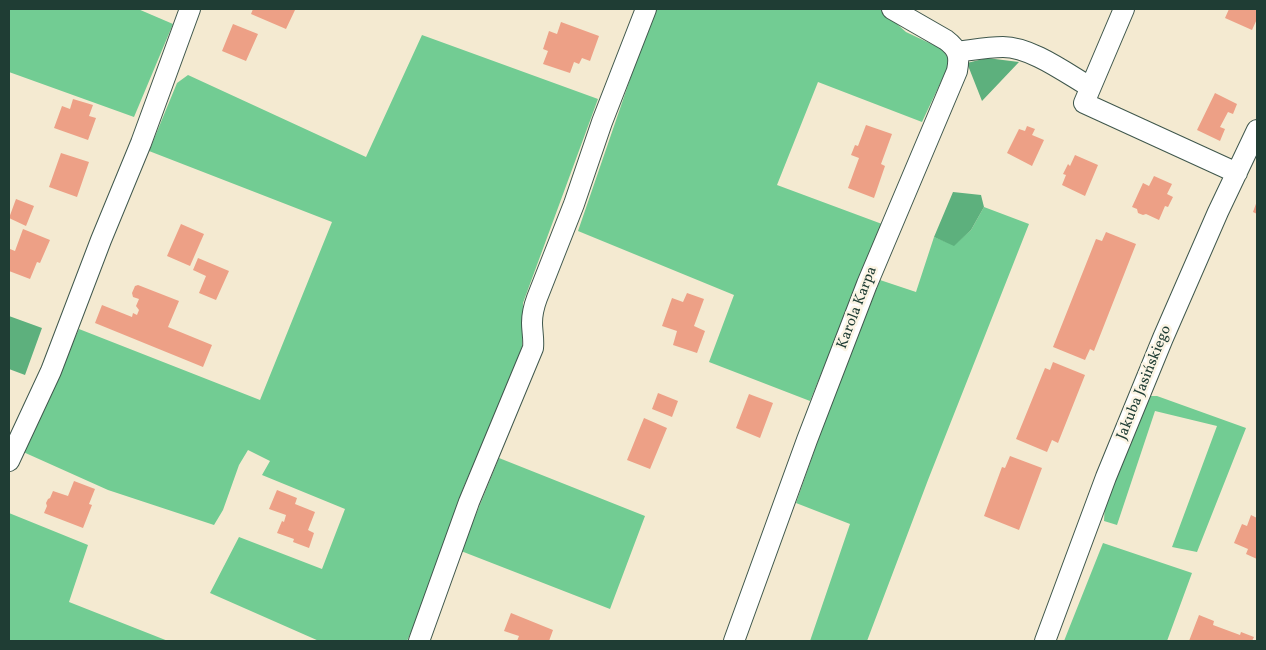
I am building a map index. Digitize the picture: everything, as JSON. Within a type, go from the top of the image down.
[{"type":"street","points":[[9,461],[51,371],[190,9]]},
{"type":"street","points":[[419,641],[469,502],[533,348],[532,323],[537,298],[646,9]]},
{"type":"street","points":[[892,9],[946,40],[952,44],[957,52],[990,47],[1005,47],[1021,50],[1039,57],[1087,95],[1237,173]]},
{"type":"street","points":[[1087,95],[1124,9]]},
{"type":"street","name":"Karola Karpa","points":[[734,641],[807,440],[867,284],[957,71],[957,52]]},
{"type":"street","name":"Jakuba Jasińskiego","points":[[1045,641],[1106,478],[1174,314],[1218,212],[1257,130]]},
{"type":"green space","points":[[9,9],[138,9],[173,24],[134,117],[9,72]]},
{"type":"green space","points":[[655,9],[880,9],[906,32],[942,49],[950,61],[922,122],[818,82],[777,185],[882,224],[810,401],[709,362],[734,295],[578,231]]},
{"type":"green space","points":[[422,35],[598,99],[523,303],[522,347],[508,385],[464,486],[407,641],[319,641],[210,593],[239,537],[322,569],[345,509],[262,475],[270,461],[248,450],[239,465],[223,510],[214,525],[108,490],[21,451],[79,329],[260,400],[332,222],[149,151],[177,83],[188,75],[366,157]]},
{"type":"green space","points":[[987,58],[1019,62],[982,101],[967,63]]},
{"type":"green space","points":[[953,192],[981,195],[984,207],[971,230],[954,246],[934,237]]},
{"type":"green space","points":[[984,207],[1029,224],[867,641],[810,641],[850,524],[796,503],[830,406],[880,280],[916,292],[934,237],[954,245],[971,230]]},
{"type":"green space","points":[[9,316],[42,328],[25,375],[9,369]]},
{"type":"green space","points":[[1146,396],[1157,396],[1246,428],[1197,552],[1172,547],[1217,426],[1155,411],[1117,525],[1104,521],[1105,502]]},
{"type":"green space","points":[[499,458],[645,516],[610,609],[461,551]]},
{"type":"green space","points":[[9,513],[88,545],[69,602],[168,641],[9,641]]},
{"type":"green space","points":[[1103,543],[1192,573],[1167,641],[1064,641]]},
{"type":"building","points":[[253,9],[295,10],[286,29],[251,14]]},
{"type":"building","points":[[1229,9],[1257,9],[1257,19],[1252,30],[1225,18]]},
{"type":"building","points":[[561,22],[599,36],[590,61],[582,58],[579,64],[574,62],[570,73],[543,64],[548,51],[543,49],[549,31],[557,34]]},
{"type":"building","points":[[233,24],[258,34],[246,61],[222,51]]},
{"type":"building","points":[[1215,93],[1237,104],[1233,114],[1228,112],[1220,127],[1225,129],[1220,141],[1197,130]]},
{"type":"building","points":[[73,99],[93,105],[89,116],[96,118],[88,140],[54,128],[62,106],[70,109]]},
{"type":"building","points":[[866,125],[892,134],[881,164],[885,166],[874,198],[848,188],[859,158],[851,155],[855,145],[858,146]]},
{"type":"building","points":[[1027,126],[1035,129],[1032,135],[1044,140],[1032,166],[1007,153],[1019,129],[1025,131]]},
{"type":"building","points":[[61,153],[89,162],[77,197],[49,187]]},
{"type":"building","points":[[1075,155],[1098,165],[1085,196],[1062,185],[1066,175],[1063,174],[1068,164],[1070,166]]},
{"type":"building","points":[[1154,176],[1172,184],[1167,194],[1173,197],[1168,207],[1165,206],[1159,220],[1146,214],[1138,213],[1137,209],[1132,207],[1143,183],[1149,186]]},
{"type":"building","points":[[16,199],[34,206],[26,226],[9,218]]},
{"type":"building","points":[[1257,201],[1257,214],[1253,212]]},
{"type":"building","points":[[181,224],[204,234],[190,266],[167,256]]},
{"type":"building","points":[[23,229],[50,240],[40,263],[37,262],[30,279],[9,271],[10,249],[15,251]]},
{"type":"building","points":[[1106,232],[1136,244],[1094,351],[1090,349],[1085,360],[1053,347],[1096,239],[1102,241]]},
{"type":"building","points":[[198,258],[229,271],[216,300],[199,293],[206,276],[193,270]]},
{"type":"building","points":[[138,285],[179,301],[168,327],[212,345],[203,367],[95,323],[102,305],[132,317],[133,313],[137,315],[139,310],[136,306],[139,299],[133,297],[132,293],[135,286]]},
{"type":"building","points":[[687,293],[704,299],[694,326],[705,331],[697,353],[673,345],[677,331],[662,326],[672,298],[683,302]]},
{"type":"building","points":[[1053,362],[1085,375],[1058,443],[1052,440],[1047,452],[1016,439],[1045,368],[1050,370]]},
{"type":"building","points":[[658,393],[678,401],[672,417],[652,409]]},
{"type":"building","points":[[749,394],[773,403],[760,438],[736,428]]},
{"type":"building","points":[[644,418],[667,428],[650,469],[627,460]]},
{"type":"building","points":[[1010,456],[1042,468],[1019,530],[984,516],[1002,467],[1005,468]]},
{"type":"building","points":[[74,481],[95,489],[89,504],[92,505],[83,528],[44,513],[47,506],[46,503],[53,491],[68,496]]},
{"type":"building","points":[[277,490],[297,498],[295,504],[315,512],[308,530],[314,533],[309,548],[293,542],[294,539],[277,533],[286,515],[269,509]]},
{"type":"building","points":[[1251,515],[1257,518],[1257,559],[1246,554],[1248,549],[1234,543],[1242,524],[1247,526]]},
{"type":"building","points":[[511,613],[553,630],[549,641],[517,641],[519,636],[504,631]]},
{"type":"building","points":[[1199,615],[1214,621],[1213,625],[1240,635],[1241,632],[1254,637],[1252,641],[1189,641]]}]
